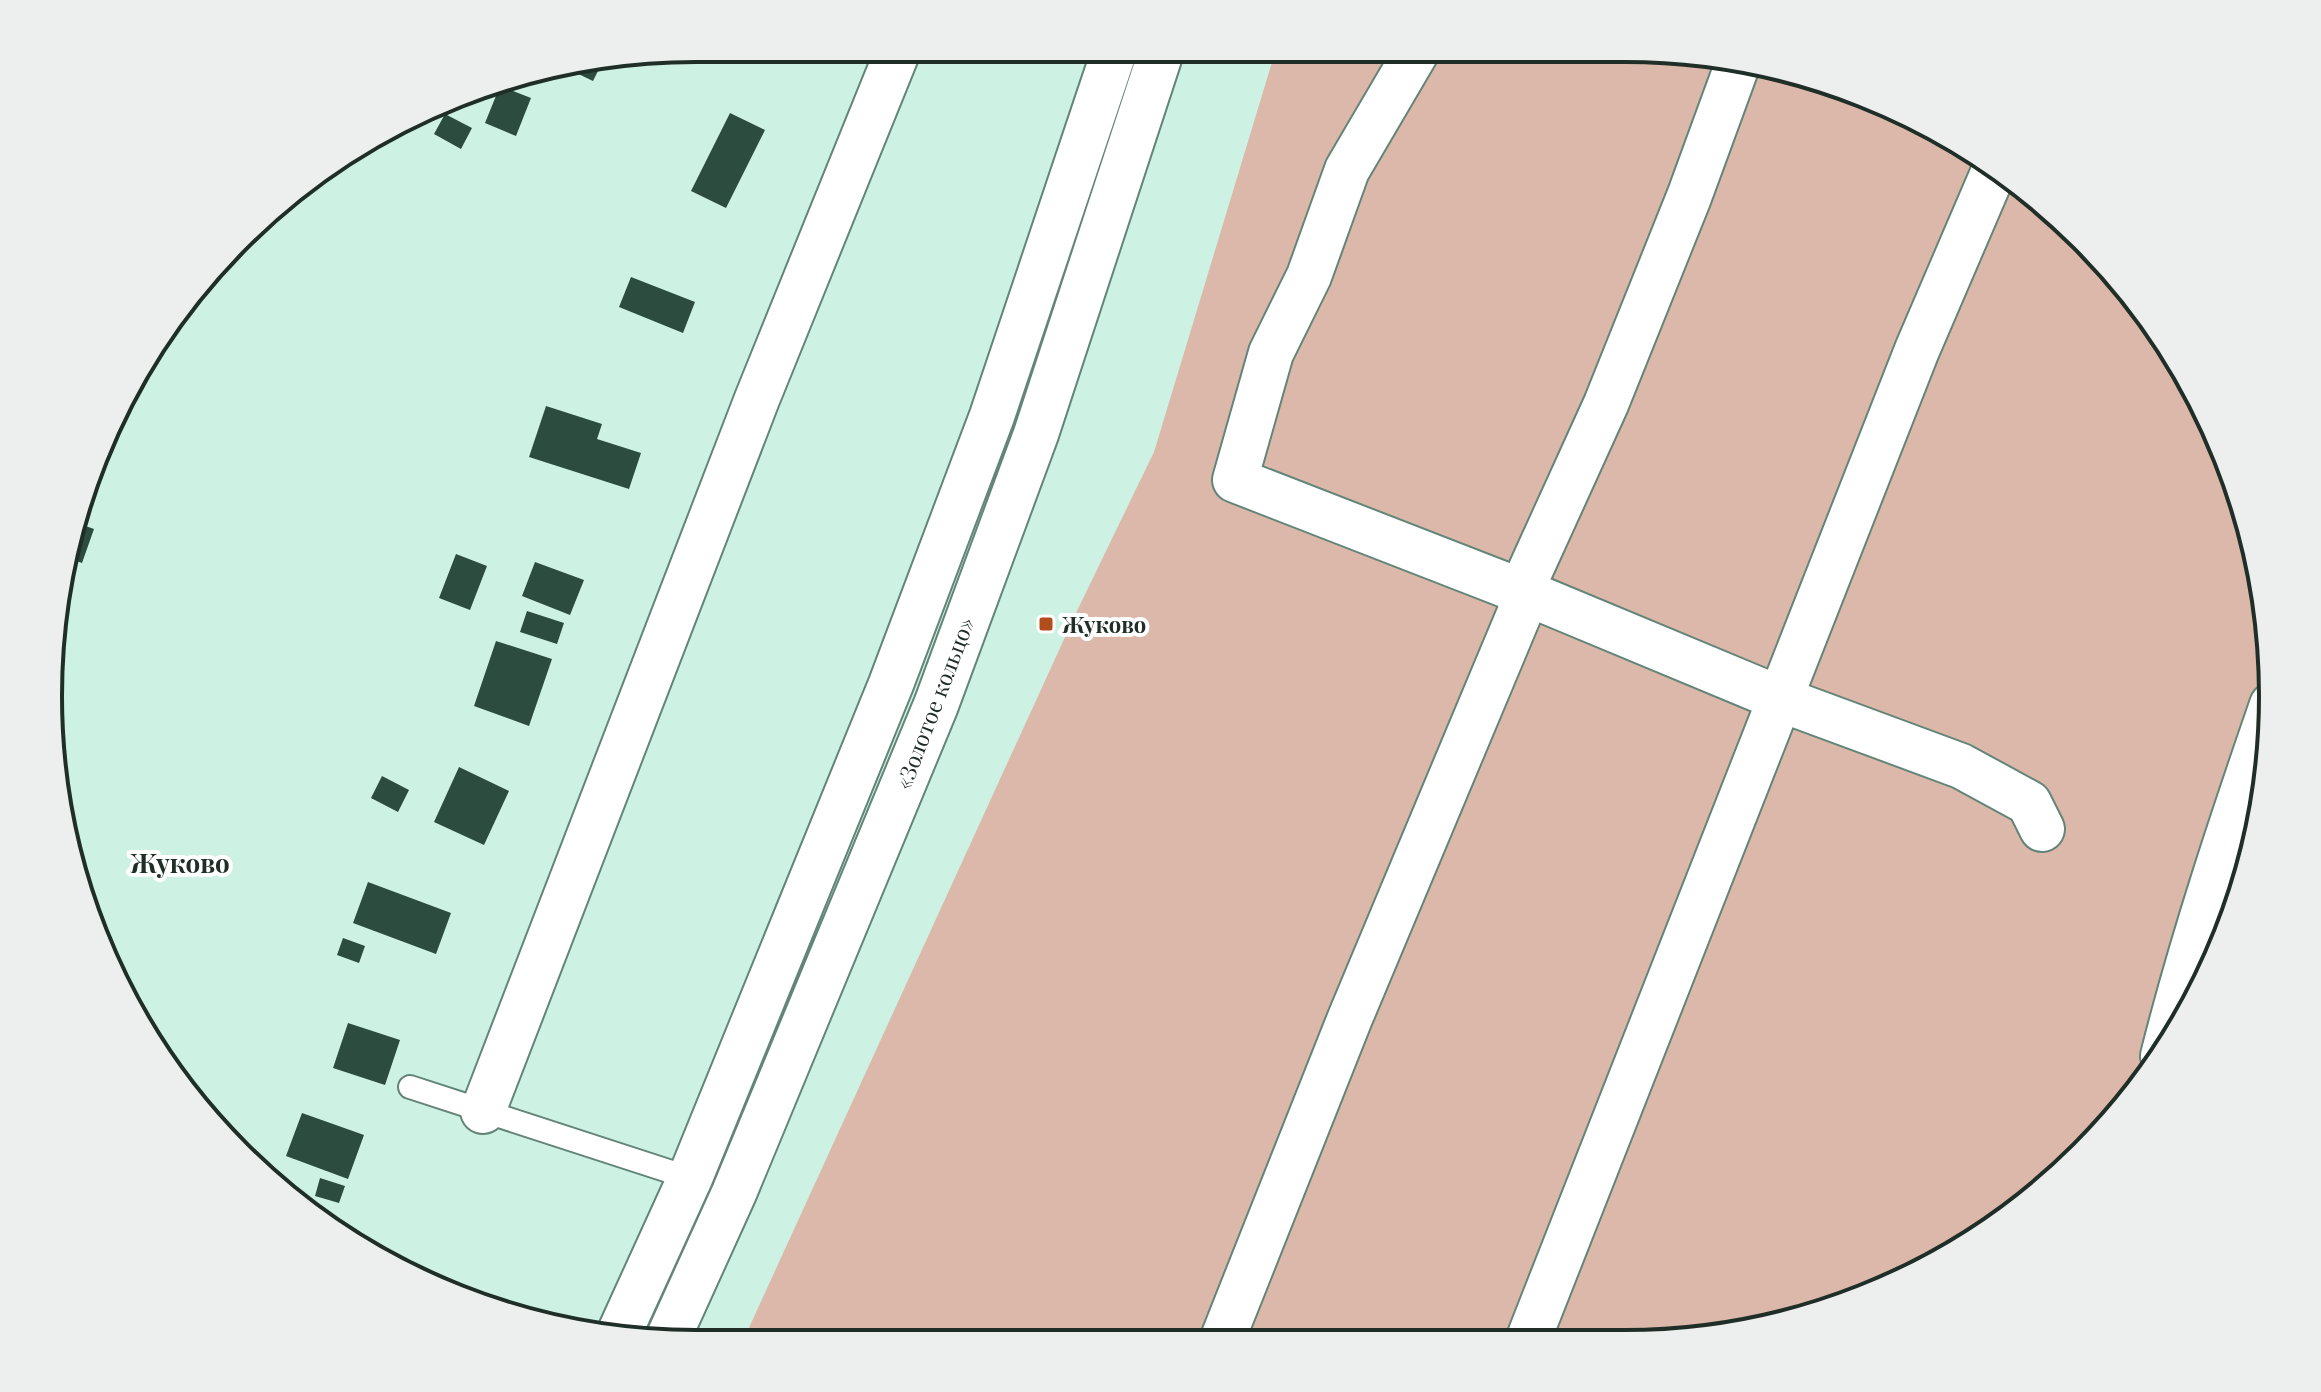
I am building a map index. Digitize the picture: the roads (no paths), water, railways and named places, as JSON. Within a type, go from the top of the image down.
[{"type":"main road","points":[[483,1111],[752,414],[893,62]]},
{"type":"main road","points":[[623,1326],[690,1178],[891,684],[992,416],[1111,62]]},
{"type":"main road","name":"«Золотое кольцо»","points":[[672,1329],[734,1193],[936,705],[1036,434],[1158,62]]},
{"type":"main road","points":[[1410,62],[1347,170],[1309,276],[1271,353],[1235,480],[1521,591],[1779,698],[1961,766],[2029,803],[2042,829]]},
{"type":"main road","points":[[1226,1330],[1344,1033],[1520,612],[1521,591],[1606,404],[1689,197],[1735,72]]},
{"type":"main road","points":[[1532,1330],[1917,350],[1991,179]]},
{"type":"main road","points":[[2174,1014],[2227,835],[2257,749]]},
{"type":"lane","points":[[410,1087],[690,1178]]},
{"type":"place","name":"Жуково","points":[[1046,624]]},
{"type":"district","name":"Жуково","points":[[180,862]]}]
